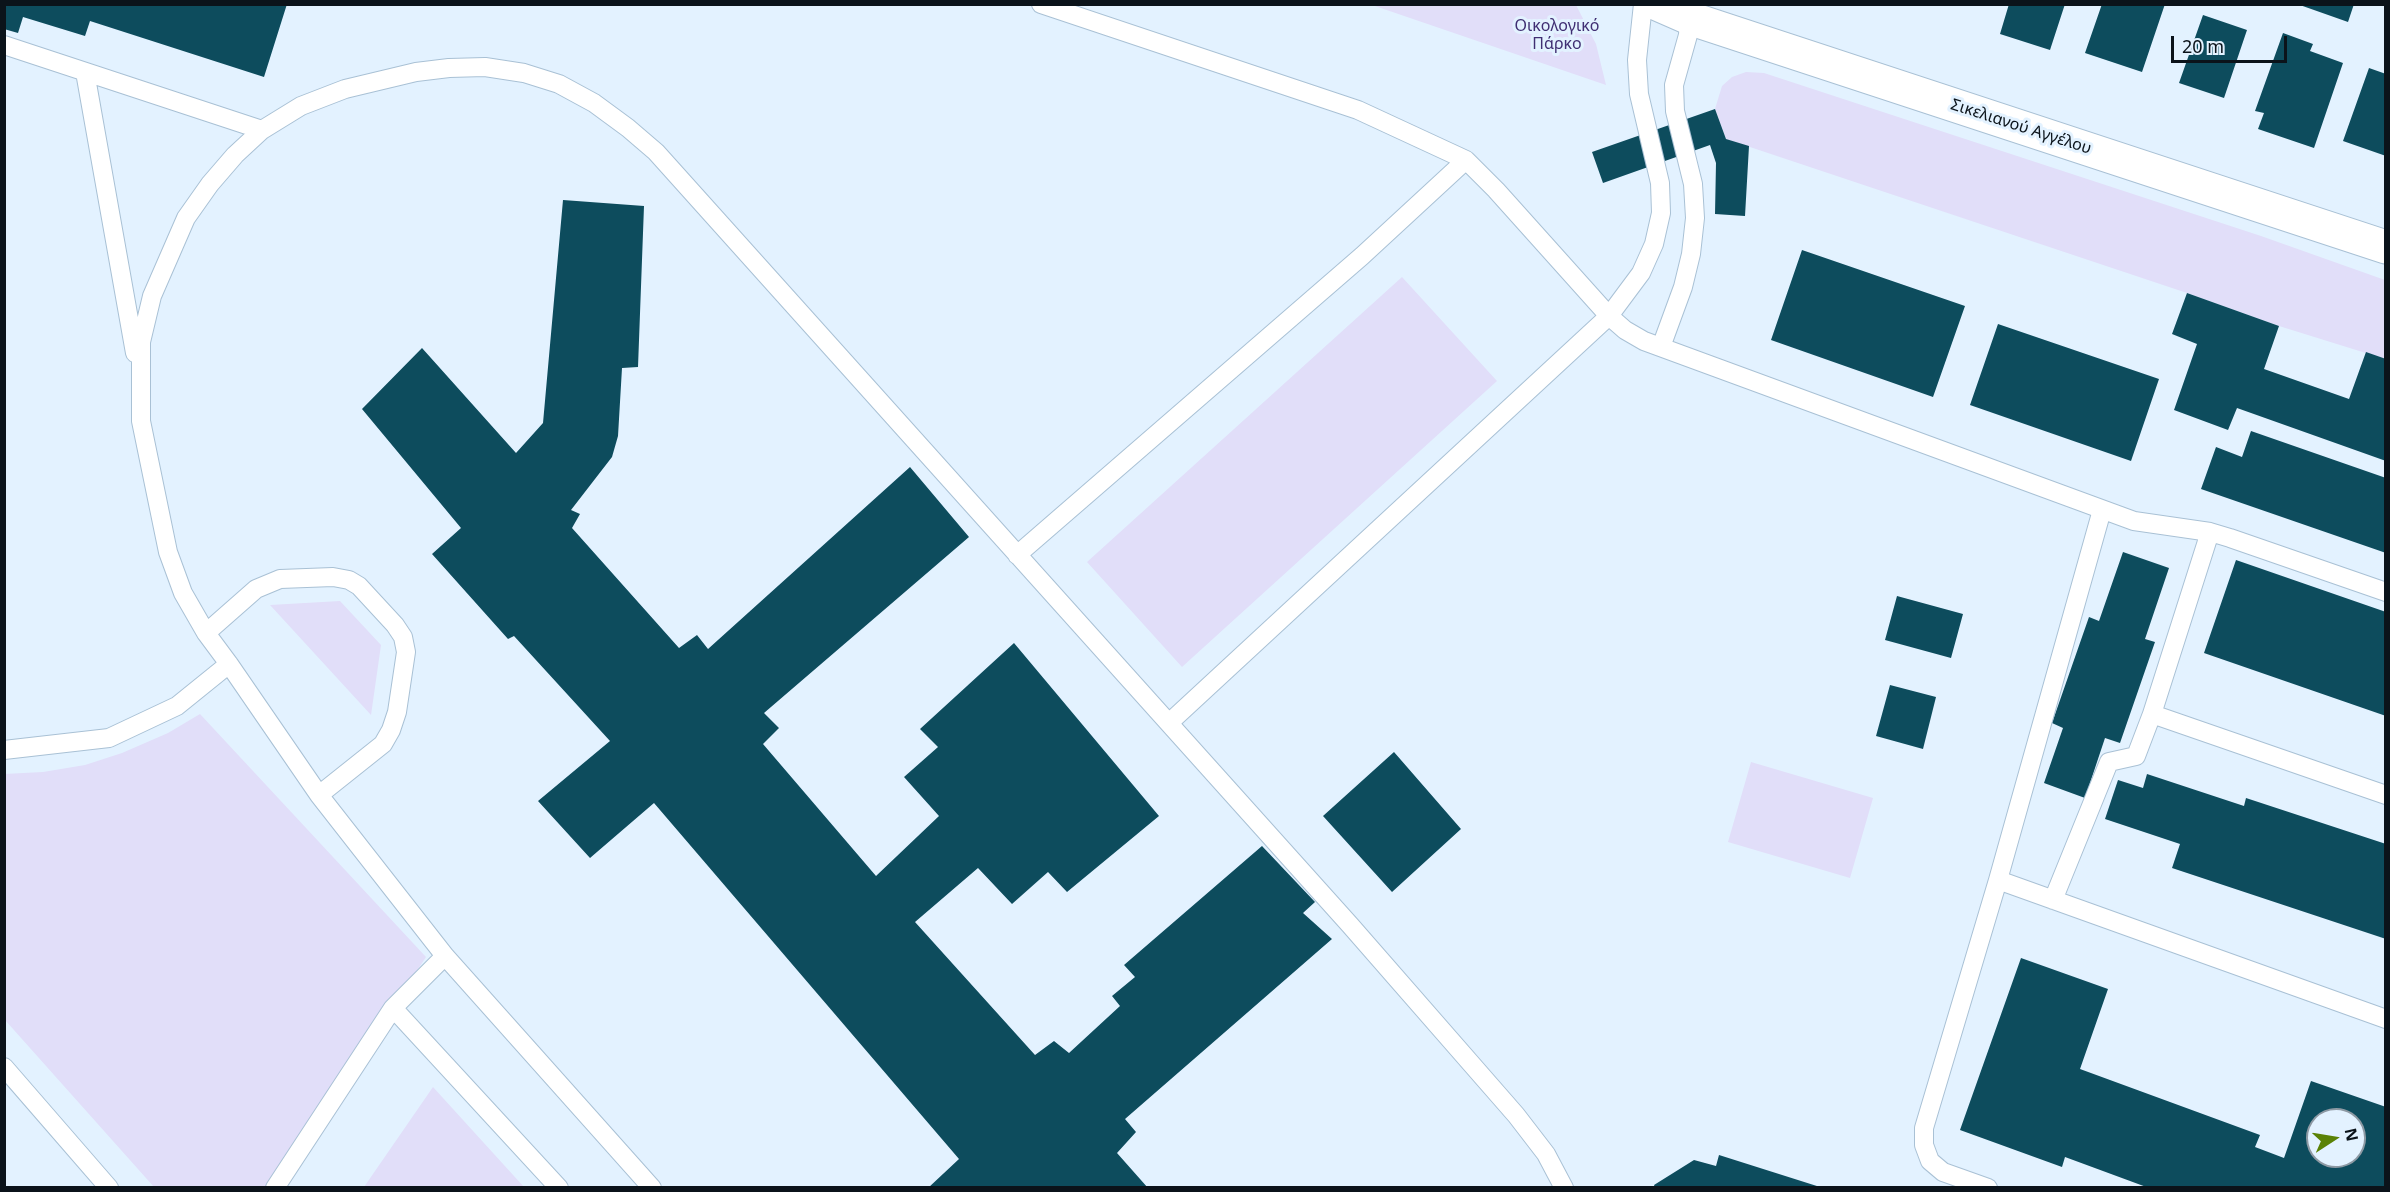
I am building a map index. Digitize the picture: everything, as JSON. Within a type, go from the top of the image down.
[{"type":"street","name":"Σικελιανού Αγγέλου","points":[[1657,4],[1689,18],[2385,247]]},
{"type":"lane","points":[[1041,4],[1358,110],[1466,159],[1609,316],[1625,330],[1644,341],[2134,521],[2210,532],[2385,592]]},
{"type":"lane","points":[[1170,722],[1609,316],[1641,273],[1654,244],[1661,213],[1660,183],[1640,94],[1637,60],[1643,4]]},
{"type":"lane","points":[[1660,347],[1683,287],[1695,219],[1693,184],[1675,111],[1674,85],[1688,35],[1689,18]]},
{"type":"lane","points":[[4,45],[262,130]]},
{"type":"lane","points":[[652,1188],[445,956],[320,795],[206,633],[183,593],[168,552],[141,421],[141,342],[152,296],[182,228],[210,184],[235,155],[262,130],[301,106],[345,89],[416,72],[450,68],[485,67],[524,73],[559,84],[594,103],[656,152],[1170,722],[1516,1114],[1546,1154],[1564,1188]]},
{"type":"lane","points":[[85,72],[140,380]]},
{"type":"lane","points":[[1017,555],[1362,256],[1466,159]]},
{"type":"lane","points":[[1989,1188],[1941,1180],[1924,1145],[1924,1128],[1998,880],[2102,510]]},
{"type":"lane","points":[[2054,900],[2109,762],[2136,756],[2152,714],[2210,532]]},
{"type":"lane","points":[[206,633],[256,590],[266,583],[280,579],[333,577],[349,580],[359,586],[395,625],[403,638],[406,652],[397,712],[391,730],[383,744],[320,795]]},
{"type":"lane","points":[[4,750],[109,738],[177,706],[229,663]]},
{"type":"lane","points":[[2152,714],[2385,795]]},
{"type":"lane","points":[[1998,880],[2385,1019]]},
{"type":"lane","points":[[275,1188],[393,1008],[445,956]]},
{"type":"lane","points":[[393,1008],[560,1188]]},
{"type":"lane","points":[[4,1067],[109,1188]]},
{"type":"green space","name":"Οικολογικό Πάρκο","points":[[1372,5],[1576,5],[1596,44],[1606,85]]},
{"type":"green space","points":[[1746,72],[1764,73],[2261,236],[2385,280],[2385,359],[2279,326],[1726,139],[1715,109],[1722,86],[1732,77]]},
{"type":"green space","points":[[1402,277],[1497,381],[1182,667],[1087,562]]},
{"type":"green space","points":[[340,601],[381,645],[371,715],[270,605]]},
{"type":"green space","points":[[200,714],[426,957],[273,1187],[154,1187],[5,1020],[4,774],[43,772],[85,765],[122,753],[168,733]]},
{"type":"green space","points":[[1751,762],[1873,798],[1850,878],[1728,842]]},
{"type":"green space","points":[[433,1087],[524,1187],[364,1187]]},
{"type":"building","points":[[4,4],[287,4],[264,77],[90,21],[85,36],[23,17],[18,33],[4,29]]},
{"type":"building","points":[[2009,4],[2065,4],[2050,50],[2000,34]]},
{"type":"building","points":[[2102,4],[2165,4],[2142,72],[2085,53]]},
{"type":"building","points":[[2297,4],[2354,4],[2348,22]]},
{"type":"building","points":[[2203,15],[2247,30],[2224,98],[2179,83]]},
{"type":"building","points":[[2283,33],[2313,44],[2310,51],[2343,63],[2314,148],[2258,129],[2264,113],[2255,111]]},
{"type":"building","points":[[2369,68],[2386,74],[2386,156],[2343,141]]},
{"type":"building","points":[[1715,109],[1726,139],[1749,146],[1745,216],[1715,214],[1716,163],[1710,145],[1603,183],[1592,152]]},
{"type":"building","points":[[563,200],[644,206],[638,367],[622,368],[618,436],[612,457],[571,510],[580,514],[572,528],[679,648],[697,635],[708,649],[910,467],[969,537],[764,713],[779,728],[763,744],[876,876],[939,816],[904,777],[938,747],[920,729],[1014,643],[1159,816],[1067,892],[1048,872],[1012,904],[978,868],[915,922],[1035,1055],[1054,1041],[1069,1053],[1120,1006],[1112,996],[1135,977],[1124,965],[1262,846],[1315,902],[1303,913],[1332,939],[1125,1119],[1136,1132],[1117,1153],[1148,1188],[928,1188],[959,1159],[654,803],[590,858],[538,801],[610,741],[514,636],[508,639],[432,554],[461,528],[362,409],[422,348],[516,453],[543,423]]},
{"type":"building","points":[[1802,250],[1965,306],[1933,397],[1771,340]]},
{"type":"building","points":[[2187,293],[2279,326],[2264,369],[2349,399],[2366,352],[2386,359],[2386,461],[2237,408],[2228,430],[2174,410],[2197,344],[2172,334]]},
{"type":"building","points":[[1998,324],[2159,379],[2131,461],[1970,405]]},
{"type":"building","points":[[2251,431],[2386,478],[2386,553],[2201,489],[2216,447],[2242,457]]},
{"type":"building","points":[[2123,552],[2169,568],[2145,639],[2155,642],[2120,743],[2105,738],[2085,798],[2044,783],[2063,728],[2052,723],[2089,617],[2099,621]]},
{"type":"building","points":[[2236,560],[2386,612],[2386,716],[2204,653]]},
{"type":"building","points":[[1897,596],[1963,614],[1951,658],[1885,640]]},
{"type":"building","points":[[1890,685],[1936,697],[1923,749],[1876,736]]},
{"type":"building","points":[[1394,752],[1461,829],[1392,892],[1323,816]]},
{"type":"building","points":[[2147,774],[2244,806],[2246,798],[2386,844],[2386,939],[2172,868],[2180,844],[2105,819],[2118,780],[2143,788]]},
{"type":"building","points":[[2021,958],[2108,989],[2080,1069],[2260,1135],[2255,1147],[2284,1158],[2311,1081],[2386,1107],[2386,1188],[2149,1188],[2065,1157],[2062,1167],[1960,1130]]},
{"type":"building","points":[[1719,1155],[1820,1188],[1655,1188],[1654,1185],[1694,1160],[1716,1166]]}]
